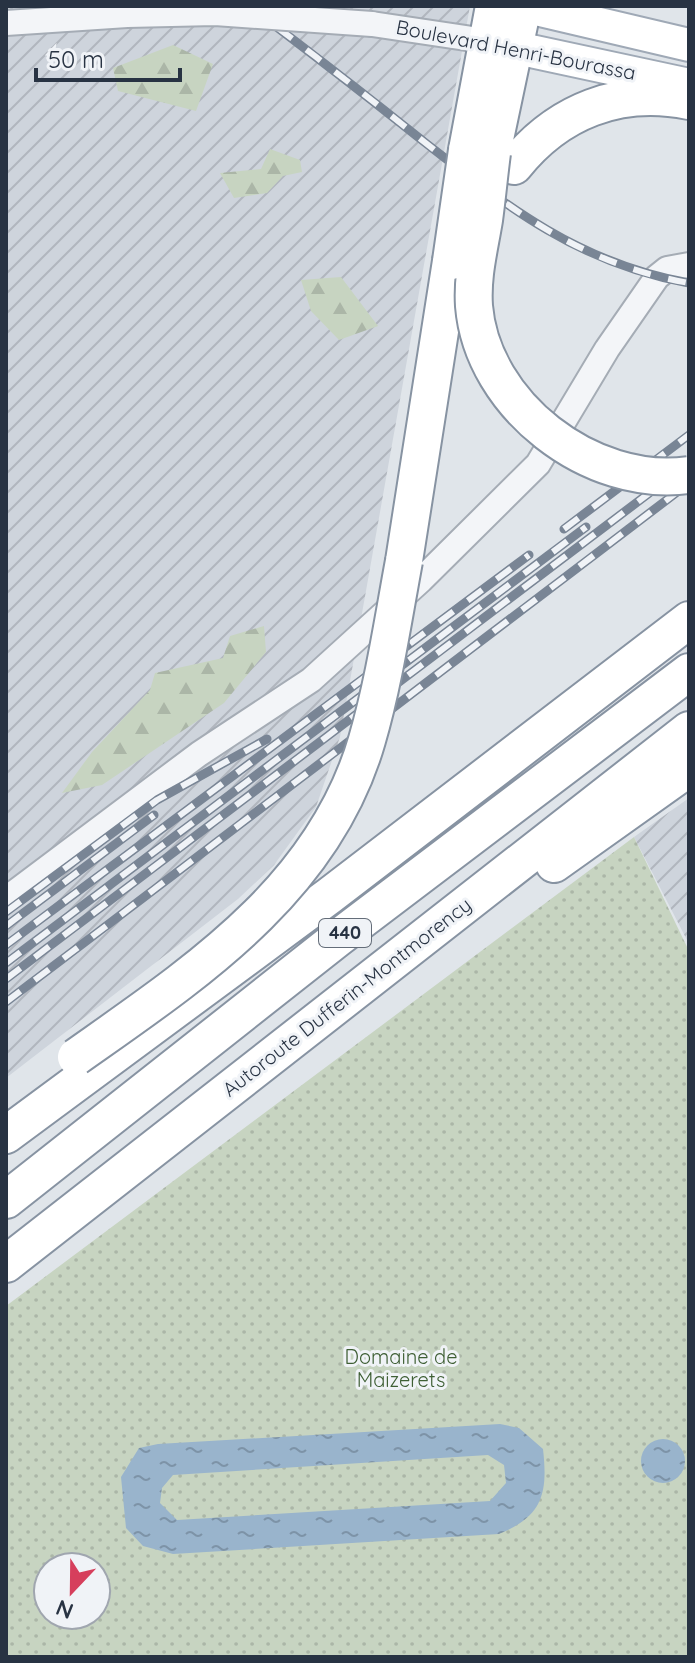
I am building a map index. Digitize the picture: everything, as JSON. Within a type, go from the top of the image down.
[{"type":"highway","points":[[6,1104],[226,948],[281,894],[306,863],[346,796],[366,743],[491,156],[500,44],[494,6]]},
{"type":"highway","points":[[500,44],[523,6]]},
{"type":"highway","points":[[491,156],[566,116],[609,102],[689,101]]},
{"type":"highway","points":[[491,156],[496,191],[484,220],[474,269],[474,308],[489,357],[510,394],[548,434],[587,457],[644,474],[689,475]]},
{"type":"highway","points":[[6,1135],[329,896],[689,620]]},
{"type":"highway","name":"440","points":[[6,1200],[338,938],[689,672]]},
{"type":"highway","name":"Autoroute Dufferin-Montmorency","points":[[6,1264],[689,730]]},
{"type":"highway","points":[[395,959],[550,867],[689,768]]},
{"type":"main road","name":"Boulevard Henri-Bourassa","points":[[523,6],[689,45]]},
{"type":"main road","name":"Boulevard Henri-Bourassa","points":[[500,44],[689,85]]},
{"type":"street","name":"Boulevard Henri-Bourassa","points":[[6,23],[215,13],[372,24],[500,44]]},
{"type":"street","points":[[6,899],[199,754],[311,680],[421,580],[538,464],[607,349],[657,277],[667,269],[689,265]]},
{"type":"shaded area","points":[[6,6],[470,6],[340,737],[316,807],[274,865],[238,899],[6,1078]]},
{"type":"shaded area","points":[[689,798],[689,944],[634,837]]},
{"type":"green space","points":[[173,45],[213,64],[196,111],[118,91],[113,68]]},
{"type":"green space","points":[[270,149],[300,160],[302,172],[283,176],[267,193],[234,198],[220,173],[261,169]]},
{"type":"green space","points":[[341,277],[378,326],[339,340],[311,311],[301,280]]},
{"type":"green space","points":[[264,626],[266,652],[224,703],[102,785],[62,793],[92,752],[150,690],[155,673],[223,658],[230,636]]},
{"type":"green space","name":"Domaine de Maizerets","points":[[634,837],[689,951],[689,1657],[6,1657],[6,1306]]},
{"type":"water","points":[[500,1424],[519,1428],[543,1449],[543,1490],[534,1511],[499,1534],[173,1554],[143,1546],[126,1528],[121,1477],[139,1448],[158,1444]],"holes":[[[488,1455],[504,1465],[506,1483],[490,1501],[177,1520],[160,1503],[162,1488],[173,1475]]]},
{"type":"water","points":[[663,1439],[679,1445],[685,1461],[679,1477],[663,1483],[647,1477],[641,1461],[647,1445]]},
{"type":"railway","points":[[249,6],[512,208],[577,246],[612,261],[689,283]]},
{"type":"railway","points":[[564,529],[689,435]]},
{"type":"railway","points":[[6,979],[689,463]]},
{"type":"railway","points":[[6,1002],[689,483]]},
{"type":"railway","points":[[6,963],[586,527]]},
{"type":"railway","points":[[6,945],[529,555]]},
{"type":"railway","points":[[6,912],[157,800],[267,739]]},
{"type":"railway","points":[[6,926],[154,815]]}]
